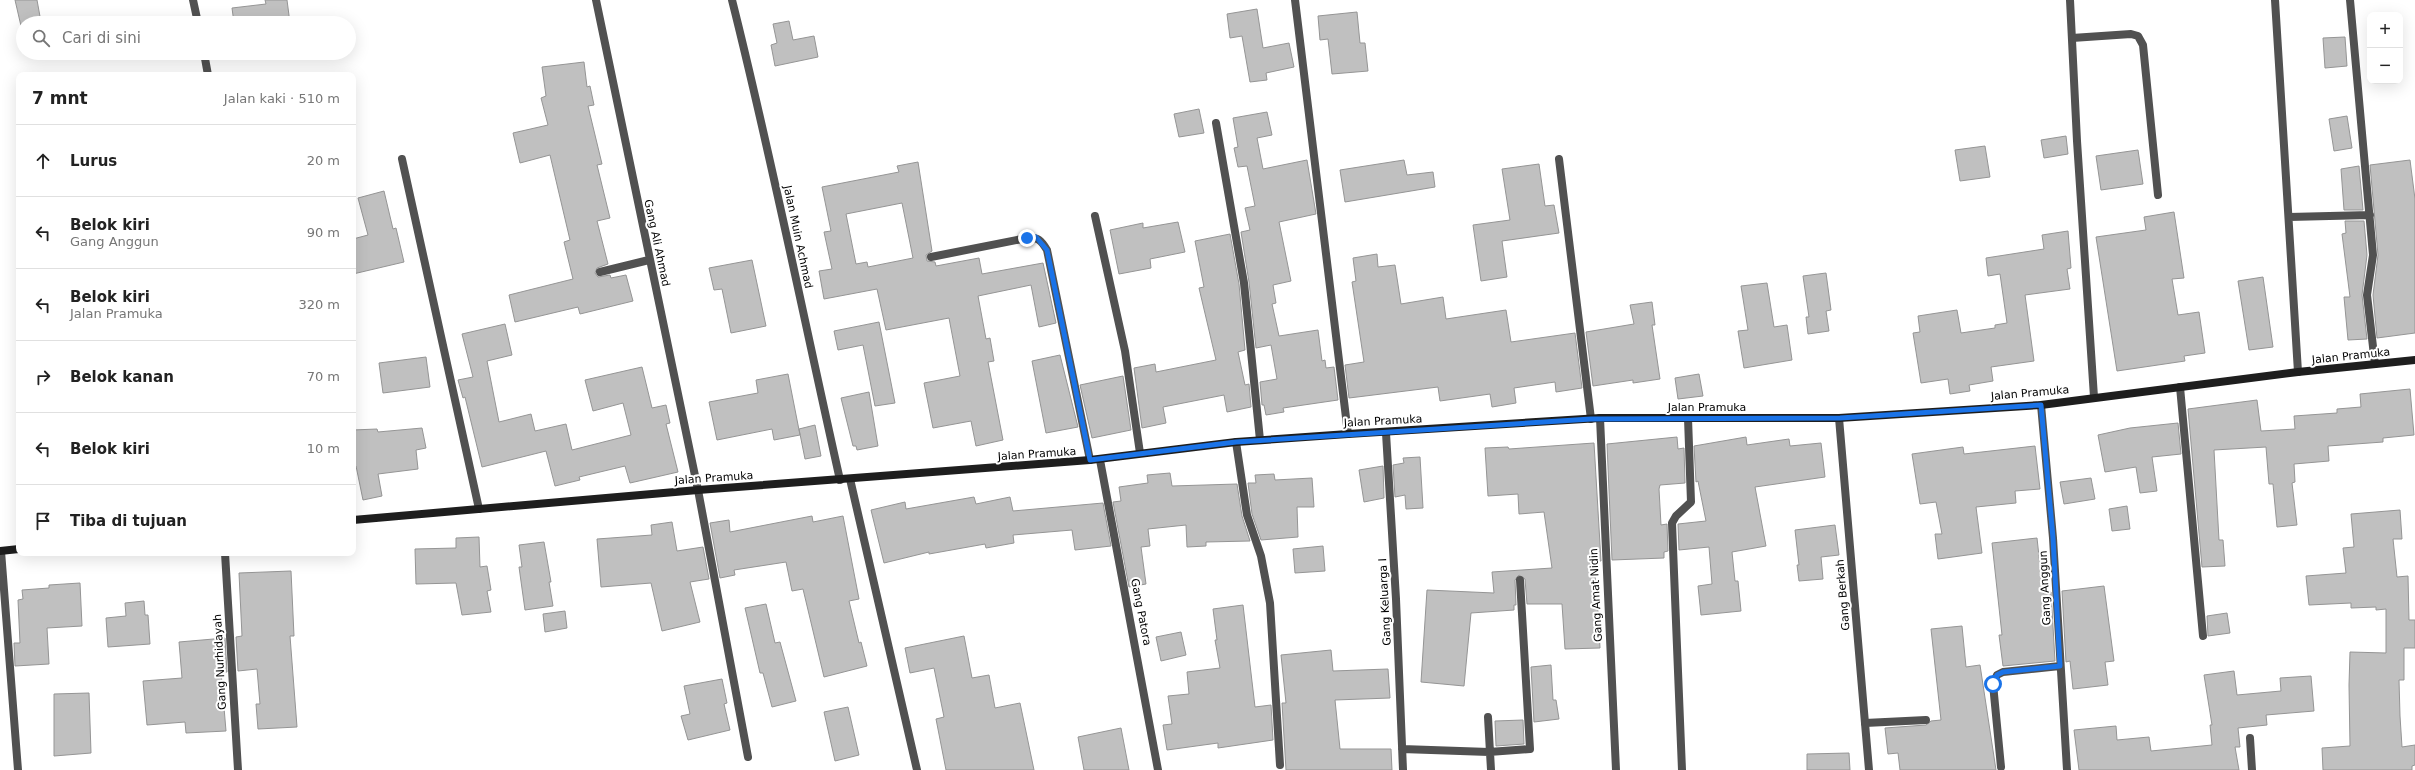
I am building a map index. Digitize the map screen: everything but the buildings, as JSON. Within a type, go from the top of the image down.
[{"type":"street","points":[[193,0],[196,16]]},
{"type":"street","name":"Gang Ali Ahmad","points":[[596,0],[698,490],[748,757]]},
{"type":"street","name":"Jalan Muin Achmad","points":[[732,0],[765,130],[777,196],[840,480]]},
{"type":"street","points":[[1295,0],[1348,434]]},
{"type":"street","points":[[2070,0],[2094,397]]},
{"type":"street","points":[[2275,0],[2298,372]]},
{"type":"street","points":[[2350,0],[2373,255],[2368,305],[2375,364]]},
{"type":"street","points":[[2072,38],[2131,34],[2138,36],[2141,40],[2143,45],[2158,195]]},
{"type":"street","points":[[205,60],[207,72]]},
{"type":"street","points":[[1216,123],[1244,283],[1260,440]]},
{"type":"street","points":[[402,159],[479,509]]},
{"type":"street","points":[[1559,159],[1591,419]]},
{"type":"street","points":[[2289,217],[2370,215]]},
{"type":"street","points":[[1095,216],[1125,351],[1140,453]]},
{"type":"street","points":[[931,257],[1027,238],[1036,237],[1042,241],[1047,250],[1090,460]]},
{"type":"street","points":[[600,272],[649,260]]},
{"type":"street","name":"Jalan Pramuka","points":[[356,520],[698,490],[1100,460],[1140,453],[1236,442],[1348,434],[1386,433],[1600,418],[1840,418],[2041,405],[2298,372],[2415,360]]},
{"type":"street","points":[[2180,387],[2203,636]]},
{"type":"street","name":"Gang Anggun","points":[[2041,405],[2053,538],[2066,770]]},
{"type":"street","name":"Gang Amat Nidin","points":[[1600,418],[1616,770]]},
{"type":"street","points":[[1682,770],[1672,523],[1676,516],[1692,502],[1688,418]]},
{"type":"street","name":"Gang Berkah","points":[[1840,418],[1869,770]]},
{"type":"street","name":"Gang Keluarga I","points":[[1386,433],[1396,599],[1403,770]]},
{"type":"street","points":[[1236,442],[1247,515],[1261,556],[1270,603],[1280,765]]},
{"type":"street","name":"Gang Patora","points":[[1100,460],[1158,770]]},
{"type":"street","points":[[850,479],[917,770]]},
{"type":"street","points":[[16,549],[1,551],[18,770]]},
{"type":"street","name":"Gang Nurhidayah","points":[[225,556],[238,770]]},
{"type":"street","points":[[1402,749],[1489,752],[1530,749],[1520,580]]},
{"type":"street","points":[[2001,767],[1993,684],[1997,675],[2003,672],[2060,666]]},
{"type":"street","points":[[1488,717],[1491,770]]},
{"type":"street","points":[[1865,723],[1926,720]]},
{"type":"street","points":[[2250,738],[2252,770]]},
{"type":"route","points":[[1027,238],[1036,237],[1042,241],[1047,250],[1090,460],[1100,460],[1140,453],[1236,442],[1600,418],[1840,418],[2041,405],[2053,538],[2060,666],[2003,672],[1997,675],[1993,684]]}]
